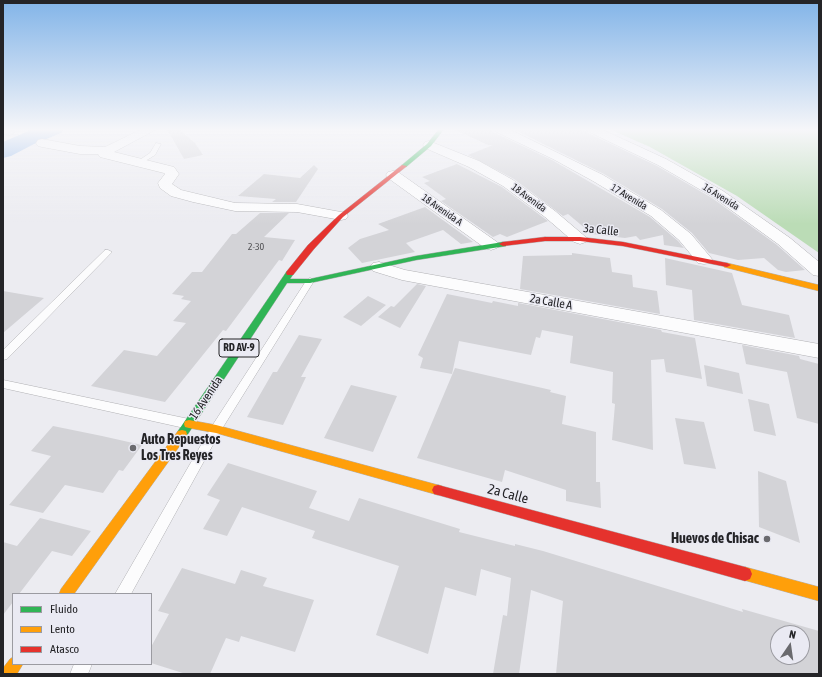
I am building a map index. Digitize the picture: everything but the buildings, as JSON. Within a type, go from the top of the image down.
[{"type":"street","points":[[134,161],[169,170],[172,174],[165,183],[167,187],[176,193],[193,198],[235,207],[297,208],[341,216]]},
{"type":"street","name":"16 Avenida","points":[[67,593],[189,424],[284,281],[311,247],[341,216],[410,161]]},
{"type":"street","name":"18 Avenida","points":[[466,161],[508,183],[550,214],[580,239]]},
{"type":"street","name":"17 Avenida","points":[[565,161],[656,213],[685,237],[704,259]]},
{"type":"street","name":"16 Avenida","points":[[659,161],[718,194],[784,241],[819,271]]},
{"type":"street","name":"18 Avenida A","points":[[393,175],[491,245]]},
{"type":"street","name":"3a Calle","points":[[379,267],[416,258],[491,245],[545,239],[580,239],[615,243],[704,259],[819,288]]},
{"type":"street","name":"2a Calle A","points":[[284,281],[310,281],[379,267],[402,274],[819,351]]},
{"type":"street","name":"2a Calle","points":[[189,424],[216,429],[819,594]]},
{"type":"street","points":[[8,674],[14,665]]},
{"type":"lane","points":[[3,356],[108,252]]},
{"type":"lane","name":"16 Avenida","points":[[124,593],[216,429],[310,281]]},
{"type":"lane","points":[[3,384],[189,424]]},
{"type":"lane","points":[[78,674],[83,665]]},
{"type":"green space","points":[[674,161],[819,161],[819,253],[737,196]]},
{"type":"traffic: fast","points":[[404,166],[410,161]]},
{"type":"traffic: fast","points":[[284,281],[310,281],[416,258],[503,244]]},
{"type":"traffic: fast","points":[[182,434],[290,273]]},
{"type":"traffic: slow","points":[[727,265],[819,288]]},
{"type":"traffic: slow","points":[[189,424],[216,429],[438,490]]},
{"type":"traffic: slow","points":[[67,593],[182,434]]},
{"type":"traffic: slow","points":[[745,574],[819,594]]},
{"type":"traffic: slow","points":[[8,674],[14,665]]},
{"type":"traffic: jam","points":[[290,273],[311,247],[341,216],[404,166]]},
{"type":"traffic: jam","points":[[503,244],[545,239],[580,239],[623,244],[727,265]]},
{"type":"traffic: jam","points":[[438,490],[745,574]]},
{"type":"place","name":"Auto Repuestos Los Tres Reyes","points":[[133,448]]},
{"type":"place","name":"Huevos de Chisac","points":[[767,539]]}]
